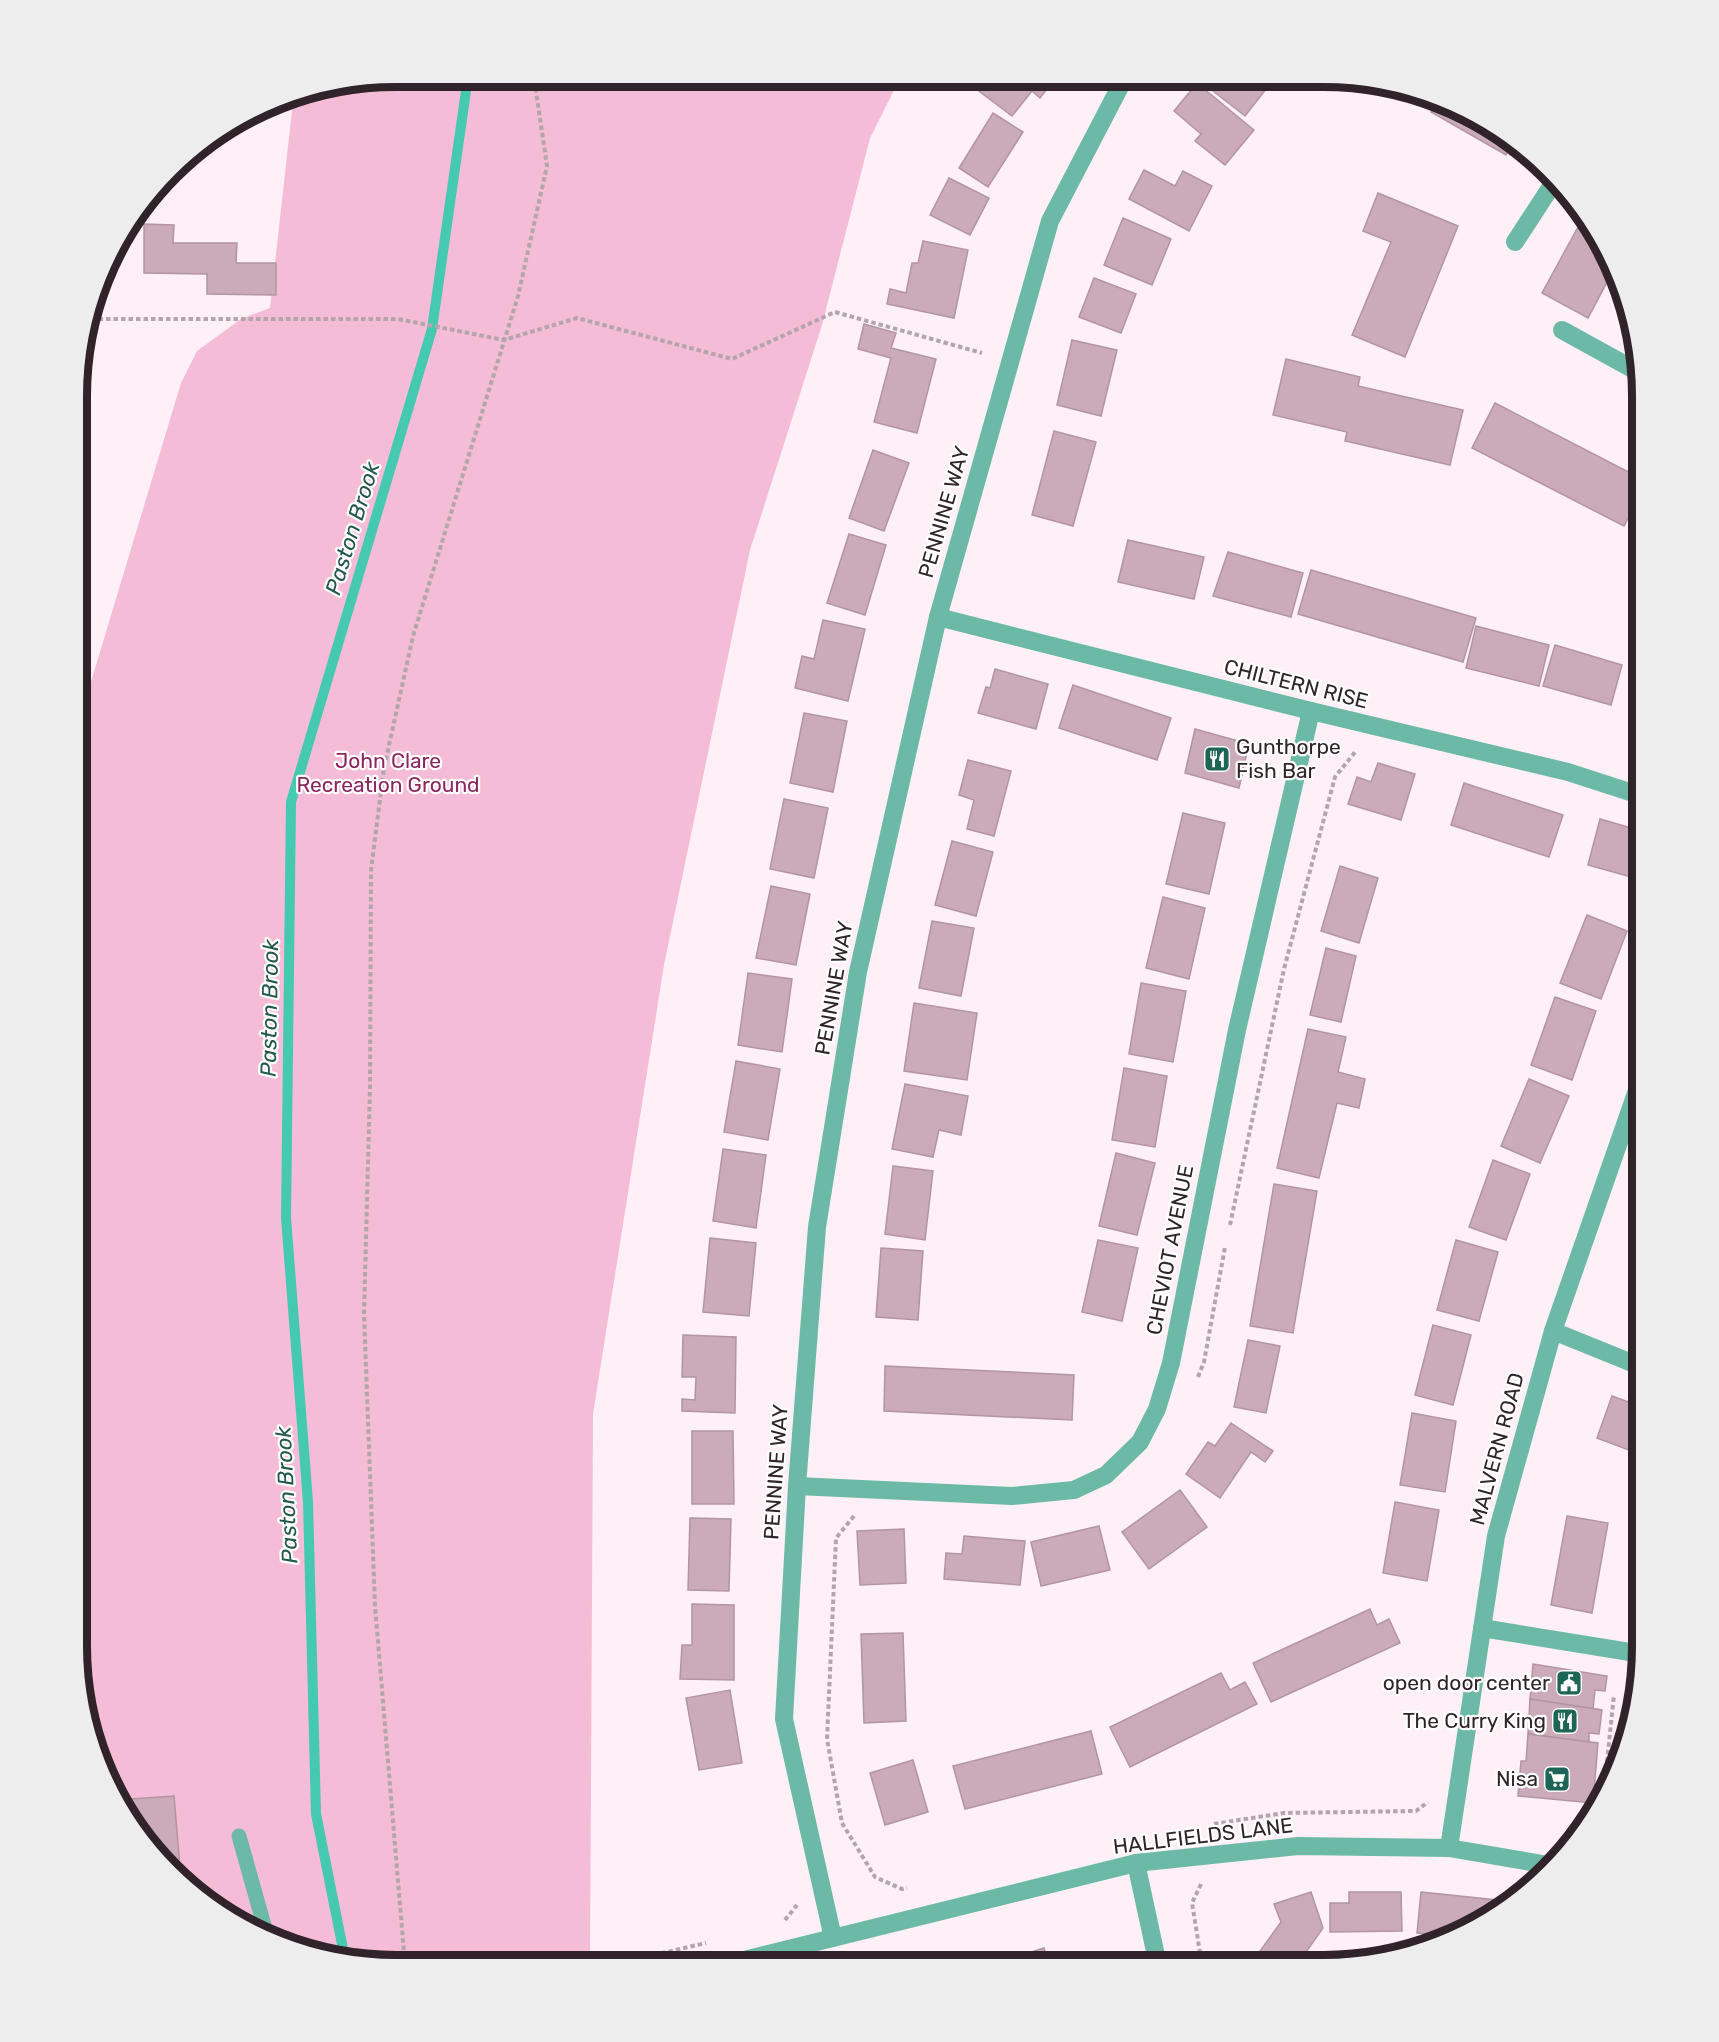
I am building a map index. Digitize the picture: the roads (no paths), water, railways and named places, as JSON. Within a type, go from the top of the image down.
[{"type":"street","name":"PENNINE WAY","points":[[833,1938],[784,1719],[797,1486],[819,1215],[858,972],[938,617],[1050,221],[1120,87]]},
{"type":"street","points":[[1515,242],[1550,187]]},
{"type":"street","points":[[1562,330],[1630,368]]},
{"type":"street","name":"CHILTERN RISE","points":[[938,617],[1311,711],[1568,772],[1632,792]]},
{"type":"street","name":"CHEVIOT AVENUE","points":[[797,1486],[1012,1497],[1074,1490],[1106,1474],[1140,1442],[1157,1409],[1171,1363],[1237,1030],[1311,711]]},
{"type":"street","name":"MALVERN ROAD","points":[[1449,1848],[1496,1536],[1552,1331],[1632,1104]]},
{"type":"street","points":[[1552,1331],[1632,1363]]},
{"type":"street","points":[[1482,1628],[1632,1652]]},
{"type":"street","name":"HALLFIELDS LANE","points":[[764,1955],[1136,1863],[1298,1846],[1449,1848],[1541,1864]]},
{"type":"street","points":[[1136,1863],[1156,1955]]},
{"type":"lane","points":[[239,1836],[264,1925]]},
{"type":"waterway","name":"Paston Brook","points":[[343,1950],[316,1814],[308,1502],[286,1218],[291,802],[432,329],[467,87]]},
{"type":"place","name":"Gunthorpe Fish Bar","points":[[1217,759]]},
{"type":"place","name":"open door center","points":[[1569,1683]]},
{"type":"place","name":"The Curry King","points":[[1565,1721]]},
{"type":"place","name":"Nisa","points":[[1557,1779]]},
{"type":"park label","name":"John Clare Recreation Ground","points":[[388,773]]}]
